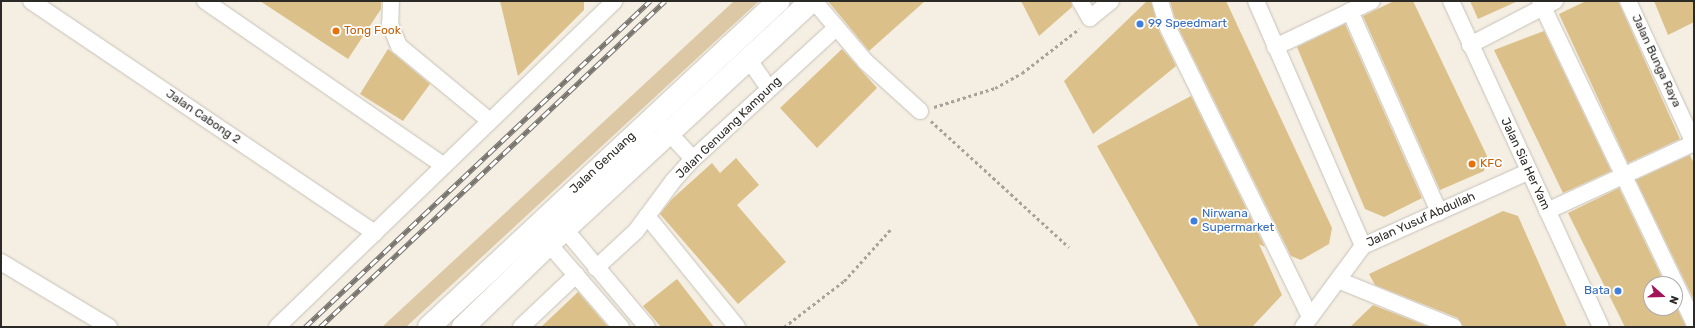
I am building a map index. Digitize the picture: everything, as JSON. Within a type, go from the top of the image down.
[{"type":"highway","name":"Jalan Genuang","points":[[428,327],[550,212],[779,1]]},
{"type":"highway","name":"Jalan Genuang","points":[[464,327],[549,244],[566,230],[812,1]]},
{"type":"street","name":"Jalan Cabong 2","points":[[31,1],[375,233]]},
{"type":"street","points":[[205,1],[444,166]]},
{"type":"street","points":[[391,1],[390,24],[399,46],[490,121]]},
{"type":"street","points":[[812,1],[866,62],[920,111]]},
{"type":"street","points":[[1080,1],[1090,18],[1111,1]]},
{"type":"street","points":[[1160,1],[1168,28],[1306,322]]},
{"type":"street","points":[[1256,1],[1363,246]]},
{"type":"street","points":[[1275,47],[1372,1]]},
{"type":"street","name":"Jalan Sia Her Yam","points":[[1451,1],[1528,172],[1601,327]]},
{"type":"street","name":"Jalan Bunga Raya","points":[[1628,1],[1694,143]]},
{"type":"street","points":[[277,327],[611,2]]},
{"type":"street","points":[[1470,45],[1546,3],[1622,175],[1694,322]]},
{"type":"street","points":[[1350,11],[1439,212]]},
{"type":"street","name":"Jalan Genuang Kampung","points":[[596,268],[618,251],[648,216],[673,181],[693,159],[836,28]]},
{"type":"street","points":[[749,60],[769,89]]},
{"type":"street","points":[[669,133],[693,159]]},
{"type":"street","points":[[1547,211],[1694,143]]},
{"type":"street","name":"Jalan Yusuf Abdullah","points":[[1306,322],[1363,246],[1528,172]]},
{"type":"street","points":[[550,212],[647,327]]},
{"type":"street","points":[[648,216],[737,327]]},
{"type":"street","points":[[549,244],[621,327]]},
{"type":"street","points":[[1,262],[109,327]]},
{"type":"street","points":[[521,327],[576,275]]},
{"type":"street","points":[[1338,280],[1454,327]]},
{"type":"path","points":[[920,111],[961,101],[995,88],[1022,73],[1056,48],[1090,18]]},
{"type":"path","points":[[920,111],[1069,247]]},
{"type":"path","points":[[784,327],[844,281],[890,230]]},
{"type":"shaded area","points":[[734,1],[759,1],[406,327],[382,327]]},
{"type":"building","name":"Tong Fook","points":[[260,1],[381,1],[381,9],[348,59]]},
{"type":"building","points":[[500,1],[584,1],[584,10],[518,76]]},
{"type":"building","points":[[828,1],[925,1],[869,51]]},
{"type":"building","points":[[1021,1],[1071,1],[1072,7],[1039,36]]},
{"type":"building","points":[[1147,1],[1151,1],[1159,31],[1176,66],[1093,134],[1064,81]]},
{"type":"building","points":[[1170,1],[1226,1],[1332,228],[1329,244],[1301,260],[1291,256],[1177,25]]},
{"type":"building","points":[[1394,1],[1413,1],[1487,156],[1484,171],[1440,190],[1363,16]]},
{"type":"building","points":[[1470,1],[1518,1],[1478,19]]},
{"type":"building","points":[[1586,1],[1618,1],[1680,139],[1628,163],[1559,14]]},
{"type":"building","points":[[1654,1],[1694,1],[1694,22],[1668,35]]},
{"type":"building","points":[[1345,24],[1422,198],[1384,217],[1365,209],[1297,47]]},
{"type":"building","points":[[1544,31],[1611,171],[1563,193],[1494,50]]},
{"type":"building","points":[[388,49],[430,84],[403,121],[360,94]]},
{"type":"building","points":[[842,49],[877,88],[817,148],[780,108]]},
{"type":"building","name":"Nirwana Supermarket","points":[[1191,96],[1265,247],[1259,244],[1282,295],[1252,327],[1199,327],[1097,146]]},
{"type":"building","points":[[1690,155],[1694,164],[1694,300],[1683,276],[1636,180]]},
{"type":"building","points":[[736,158],[759,185],[737,205],[786,262],[738,304],[660,214],[672,199],[712,163],[720,173]]},
{"type":"building","points":[[1619,188],[1661,276],[1643,276],[1643,316],[1681,316],[1686,327],[1625,327],[1568,213]]},
{"type":"building","points":[[1503,211],[1518,216],[1567,327],[1463,327],[1458,318],[1375,285],[1369,274]]},
{"type":"building","points":[[677,279],[714,327],[661,327],[643,306]]},
{"type":"building","points":[[578,292],[608,327],[541,327]]},
{"type":"building","points":[[1373,305],[1429,327],[1350,327]]},
{"type":"railway","points":[[305,327],[650,1]]},
{"type":"railway","points":[[320,327],[665,1]]},
{"type":"place","name":"99 Speedmart","points":[[1140,24]]},
{"type":"place","name":"Tong Fook","points":[[336,31]]},
{"type":"place","name":"KFC","points":[[1472,164]]},
{"type":"place","name":"Nirwana Supermarket","points":[[1194,221]]},
{"type":"place","name":"Bata","points":[[1618,291]]}]
